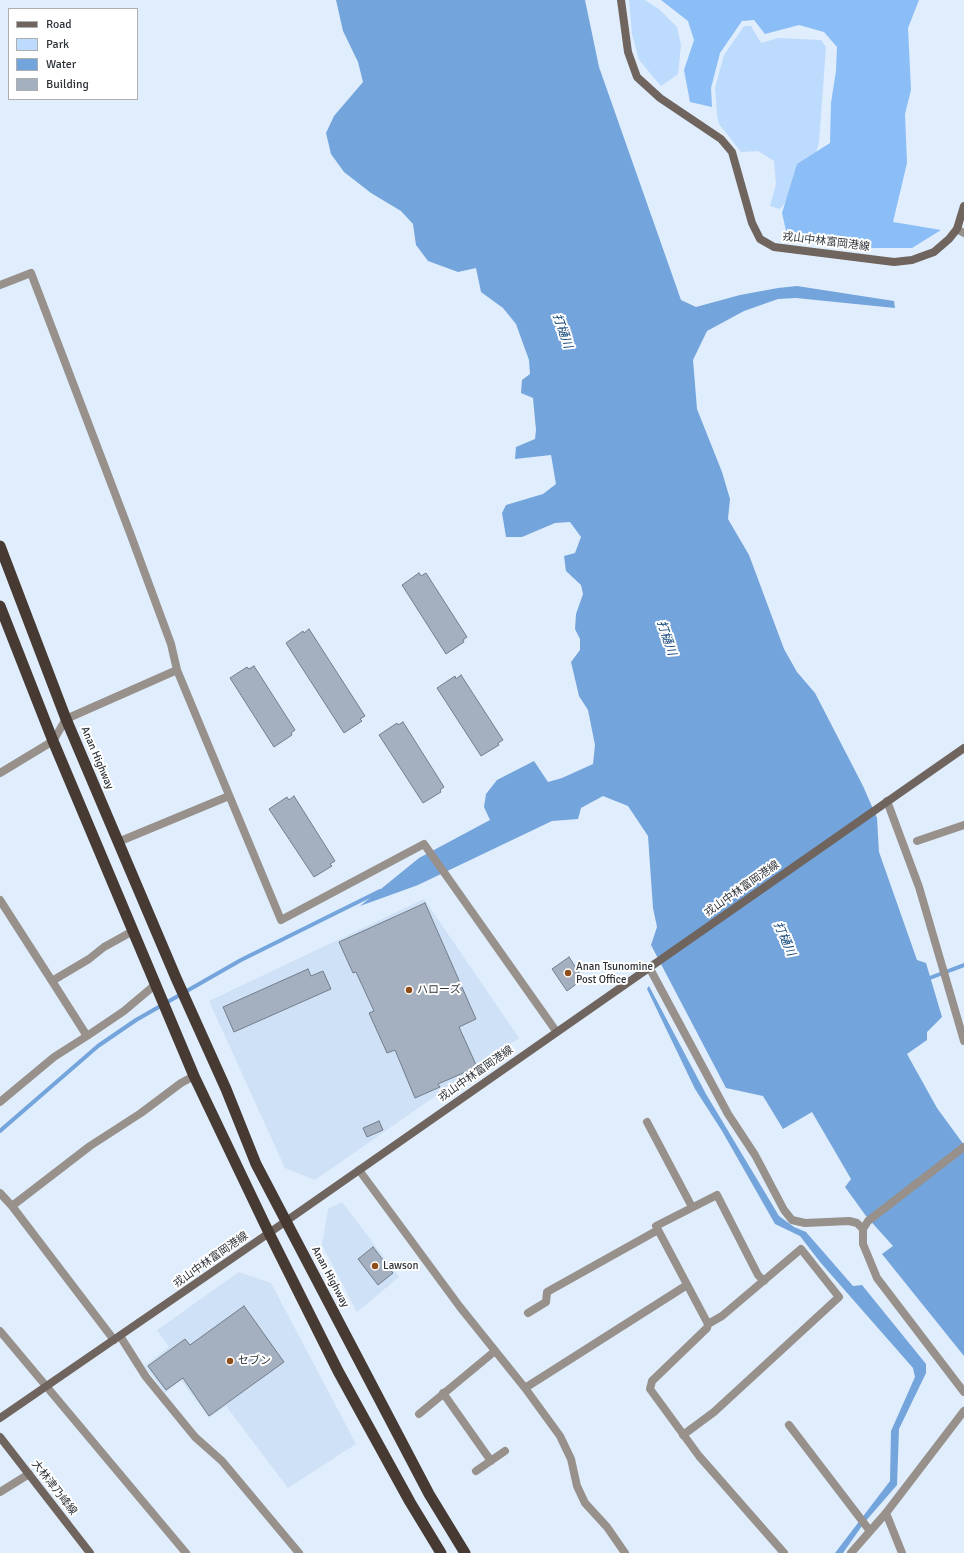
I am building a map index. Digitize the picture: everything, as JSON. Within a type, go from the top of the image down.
[{"type":"highway","name":"Anan Highway","points":[[0,546],[66,719],[176,978],[189,1004],[256,1164],[430,1494],[465,1553]]},
{"type":"highway","points":[[0,606],[53,740],[194,1076],[269,1233],[338,1371],[410,1502],[441,1553]]},
{"type":"main road","name":"戎山中林富岡港線","points":[[621,0],[628,52],[637,76],[660,98],[720,139],[732,152],[752,223],[760,239],[774,247],[894,262],[912,260],[934,252],[960,231],[964,206]]},
{"type":"main road","name":"戎山中林富岡港線","points":[[0,1418],[269,1233],[556,1031],[964,748]]},
{"type":"main road","name":"大林津乃峰線","points":[[0,1437],[90,1553]]},
{"type":"street","points":[[0,285],[31,273],[171,644],[177,670],[281,920],[424,844],[556,1031]]},
{"type":"street","points":[[0,774],[53,740],[66,719],[177,670]]},
{"type":"street","points":[[118,842],[229,796]]},
{"type":"street","points":[[887,801],[919,887],[964,1041]]},
{"type":"street","points":[[917,841],[964,825]]},
{"type":"street","points":[[0,900],[87,1036]]},
{"type":"street","points":[[52,981],[89,959],[104,947],[134,931]]},
{"type":"street","points":[[652,965],[728,1114],[755,1155],[776,1197],[792,1220],[805,1223],[849,1221],[857,1223],[863,1229]]},
{"type":"street","points":[[0,1102],[54,1057],[124,1011],[157,986]]},
{"type":"street","points":[[12,1206],[90,1146],[141,1113],[181,1083],[194,1076]]},
{"type":"street","points":[[647,1122],[692,1207]]},
{"type":"street","points":[[964,1147],[868,1221],[863,1229],[863,1244],[877,1278],[964,1392]]},
{"type":"street","points":[[359,1170],[460,1307],[526,1388],[560,1436],[571,1459],[578,1486],[585,1503],[607,1527],[625,1553]]},
{"type":"street","points":[[0,1193],[12,1206],[190,1431],[222,1461],[299,1553]]},
{"type":"street","points":[[708,1324],[656,1226],[716,1195],[758,1275],[764,1281]]},
{"type":"street","points":[[528,1313],[546,1302],[547,1292],[658,1230]]},
{"type":"street","points":[[683,1435],[714,1412],[839,1297],[801,1249],[722,1316],[708,1324],[707,1328],[652,1381],[650,1389],[683,1435],[699,1456],[784,1553]]},
{"type":"street","points":[[526,1388],[687,1285]]},
{"type":"street","points":[[0,1331],[186,1553]]},
{"type":"street","points":[[419,1414],[495,1350]]},
{"type":"street","points":[[444,1393],[491,1461]]},
{"type":"street","points":[[851,1553],[865,1525],[886,1513],[964,1411]]},
{"type":"street","points":[[789,1425],[865,1525]]},
{"type":"street","points":[[476,1471],[505,1451]]},
{"type":"street","points":[[0,1492],[29,1474]]},
{"type":"street","points":[[886,1513],[902,1553]]},
{"type":"shaded area","points":[[661,0],[919,0],[908,28],[911,90],[905,114],[907,163],[893,222],[941,230],[912,248],[851,248],[787,235],[782,213],[797,164],[830,143],[831,103],[836,71],[837,47],[824,32],[799,25],[765,34],[754,20],[742,21],[720,53],[711,88],[712,107],[690,102],[684,70],[694,40],[688,21]]},
{"type":"shaded area","points":[[424,899],[519,1038],[315,1180],[285,1168],[209,1001]]},
{"type":"shaded area","points":[[342,1202],[399,1277],[357,1312],[322,1245],[328,1209]]},
{"type":"shaded area","points":[[239,1272],[271,1283],[356,1444],[288,1488],[226,1406],[209,1418],[181,1380],[165,1393],[145,1366],[169,1347],[157,1330]]},
{"type":"green space","points":[[629,0],[645,0],[660,10],[677,27],[681,45],[678,74],[661,86],[639,60],[632,34]]},
{"type":"green space","points":[[744,26],[751,26],[761,43],[778,38],[821,40],[826,47],[819,142],[810,176],[800,184],[780,209],[770,206],[776,184],[774,161],[758,151],[741,152],[719,124],[717,114],[715,88],[724,55]]},
{"type":"water","name":"打樋川","points":[[336,0],[585,0],[599,67],[681,300],[696,307],[740,295],[797,286],[894,301],[895,308],[796,298],[778,299],[744,311],[707,331],[693,360],[697,409],[722,472],[730,499],[728,519],[749,555],[784,649],[797,672],[815,693],[863,786],[877,818],[879,852],[917,960],[926,963],[942,1017],[927,1032],[927,1040],[907,1054],[937,1108],[964,1145],[964,1356],[882,1254],[893,1246],[866,1216],[845,1187],[851,1179],[812,1112],[783,1129],[763,1096],[726,1088],[651,945],[657,927],[653,908],[648,836],[628,806],[603,796],[581,808],[578,819],[552,821],[418,885],[360,906],[419,858],[490,820],[484,807],[486,794],[497,780],[534,761],[548,782],[562,778],[593,764],[595,745],[588,710],[579,696],[571,662],[580,650],[580,639],[575,629],[576,614],[583,594],[581,585],[566,571],[564,556],[575,553],[581,537],[570,522],[555,523],[522,537],[506,537],[502,513],[506,505],[543,494],[556,484],[551,455],[515,459],[516,447],[535,439],[536,430],[533,398],[521,393],[522,380],[530,374],[529,360],[516,324],[503,308],[481,292],[476,268],[458,272],[428,261],[416,245],[413,224],[401,211],[371,193],[344,172],[331,154],[326,133],[334,116],[363,82],[358,62],[343,31]]},
{"type":"water","points":[[649,986],[706,1094],[779,1216],[794,1227],[806,1232],[853,1286],[862,1285],[926,1364],[926,1373],[899,1429],[897,1485],[864,1523],[843,1553],[835,1553],[890,1481],[891,1431],[915,1377],[913,1368],[820,1262],[800,1236],[775,1224],[722,1131],[695,1089],[647,989]]},
{"type":"building","points":[[419,573],[421,576],[426,573],[467,637],[463,640],[464,642],[446,654],[402,585]]},
{"type":"building","points":[[309,629],[365,716],[360,719],[362,721],[344,733],[286,643],[303,631],[304,633]]},
{"type":"building","points":[[254,666],[295,730],[291,733],[292,735],[274,747],[230,678],[247,667],[249,669]]},
{"type":"building","points":[[461,675],[503,740],[498,743],[499,745],[481,756],[437,688],[455,676],[456,679]]},
{"type":"building","points":[[403,722],[444,787],[440,790],[441,792],[423,803],[379,735],[397,723],[398,725]]},
{"type":"building","points":[[294,796],[335,861],[330,864],[332,866],[314,877],[269,809],[287,797],[289,800]]},
{"type":"building","points":[[425,903],[476,1019],[459,1027],[477,1067],[438,1084],[440,1087],[415,1098],[395,1050],[387,1053],[369,1013],[374,1011],[356,972],[353,973],[339,942]]},
{"type":"building","points":[[569,957],[583,979],[567,991],[552,969]]},
{"type":"building","points":[[308,969],[311,976],[323,971],[331,989],[234,1032],[223,1007]]},
{"type":"building","points":[[379,1121],[383,1130],[367,1137],[363,1128]]},
{"type":"building","points":[[373,1247],[393,1273],[378,1285],[358,1259]]},
{"type":"building","points":[[244,1306],[284,1362],[209,1416],[183,1378],[166,1390],[148,1366],[185,1339],[190,1345]]},
{"type":"waterway","points":[[0,1131],[98,1046],[136,1020],[241,960],[380,891]]},
{"type":"waterway","points":[[927,979],[964,965]]},
{"type":"place","name":"Anan Tsunomine Post Office","points":[[568,973]]},
{"type":"place","name":"ハローズ","points":[[409,990]]},
{"type":"place","name":"Lawson","points":[[375,1266]]},
{"type":"place","name":"セブン","points":[[230,1361]]}]
